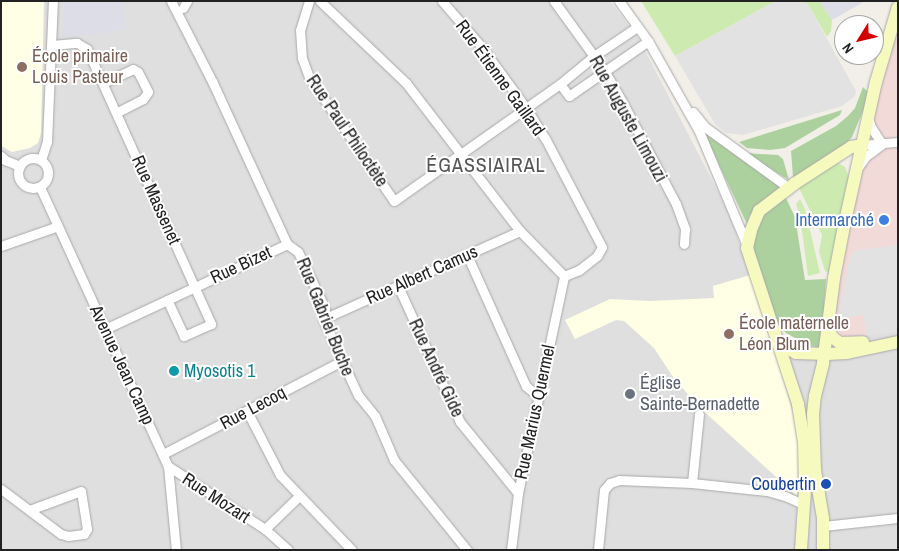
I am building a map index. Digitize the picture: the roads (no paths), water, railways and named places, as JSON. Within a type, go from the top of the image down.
[{"type":"main road","points":[[823,550],[823,526],[815,470],[813,414],[815,394],[826,354],[827,327],[834,278],[862,145],[898,7]]},
{"type":"main road","points":[[801,550],[804,442],[798,404],[747,248],[751,230],[759,211],[789,188],[851,147],[862,145]]},
{"type":"main road","points":[[831,160],[842,160],[856,174]]},
{"type":"main road","points":[[827,327],[832,337],[840,343],[879,340],[898,342]]},
{"type":"main road","points":[[780,345],[796,353],[826,354],[848,353],[898,342]]},
{"type":"street","points":[[41,160],[47,142],[53,1]]},
{"type":"street","name":"Rue Gabriel Buche","points":[[171,1],[183,8],[212,81],[287,244],[298,252],[325,308],[323,319],[358,396],[375,416],[394,460],[468,550]]},
{"type":"street","name":"Rue Paul Philoctète","points":[[309,1],[300,30],[302,58],[309,76],[394,201],[461,154]]},
{"type":"street","points":[[320,1],[406,83],[520,231],[564,276]]},
{"type":"street","name":"Rue Étienne Gaillard","points":[[442,1],[480,45],[526,108],[545,138],[602,247],[597,256],[579,270],[564,276]]},
{"type":"street","name":"Rue Auguste Limouzi","points":[[554,1],[604,70],[676,204],[685,229],[684,244]]},
{"type":"street","points":[[620,1],[648,41],[699,131],[730,202],[747,248]]},
{"type":"street","points":[[461,154],[560,84],[594,56],[638,27]]},
{"type":"street","points":[[560,84],[569,96],[648,41]]},
{"type":"street","name":"Rue Massenet","points":[[52,45],[77,43],[83,45],[117,112],[195,287]]},
{"type":"street","points":[[103,83],[133,69],[138,72],[148,92],[143,100],[117,112]]},
{"type":"street","points":[[675,90],[706,128],[789,188]]},
{"type":"street","points":[[868,118],[871,127],[882,144]]},
{"type":"street","points":[[862,145],[898,142]]},
{"type":"street","points":[[856,174],[865,157],[882,144]]},
{"type":"street","points":[[1,156],[5,160],[20,166]]},
{"type":"street","points":[[32,158],[41,160],[48,172],[47,180],[40,187],[31,188],[22,184],[18,175],[20,166],[32,158]]},
{"type":"street","name":"Avenue Jean Camp","points":[[40,187],[168,466],[176,550]]},
{"type":"street","points":[[1,246],[58,226]]},
{"type":"street","name":"Rue Albert Camus","points":[[323,319],[520,231]]},
{"type":"street","name":"Rue Bizet","points":[[106,329],[287,244]]},
{"type":"street","points":[[467,254],[526,386],[538,396]]},
{"type":"street","name":"Rue Marius Quermel","points":[[512,550],[518,493],[564,276]]},
{"type":"street","name":"Rue André Gide","points":[[398,286],[460,422],[518,493]]},
{"type":"street","name":"Rue Bizet","points":[[167,300],[184,336],[211,324],[195,287]]},
{"type":"street","name":"Rue Lecoq","points":[[163,454],[342,361]]},
{"type":"street","points":[[247,411],[280,475],[298,497],[351,549]]},
{"type":"street","points":[[692,483],[699,414]]},
{"type":"street","name":"Rue Mozart","points":[[168,466],[265,529],[288,550]]},
{"type":"street","points":[[598,550],[604,490],[610,483],[619,480],[692,483],[767,491],[803,504]]},
{"type":"street","points":[[1,489],[29,510],[61,534],[68,536],[84,534],[87,529],[81,491],[29,510]]},
{"type":"street","name":"Rue Mozart","points":[[265,529],[298,497]]},
{"type":"street","points":[[823,526],[898,518]]},
{"type":"place","name":"École primaire Louis Pasteur","points":[[22,67]]},
{"type":"place","name":"Intermarché","points":[[884,220]]},
{"type":"place","name":"École maternelle Léon Blum","points":[[729,334]]},
{"type":"place","name":"Myosotis 1","points":[[174,371]]},
{"type":"place","name":"Église Sainte-Bernadette","points":[[630,394]]},
{"type":"place","name":"Coubertin","points":[[826,484]]},
{"type":"district","name":"ÉGASSIAIRAL","points":[[486,164]]}]
